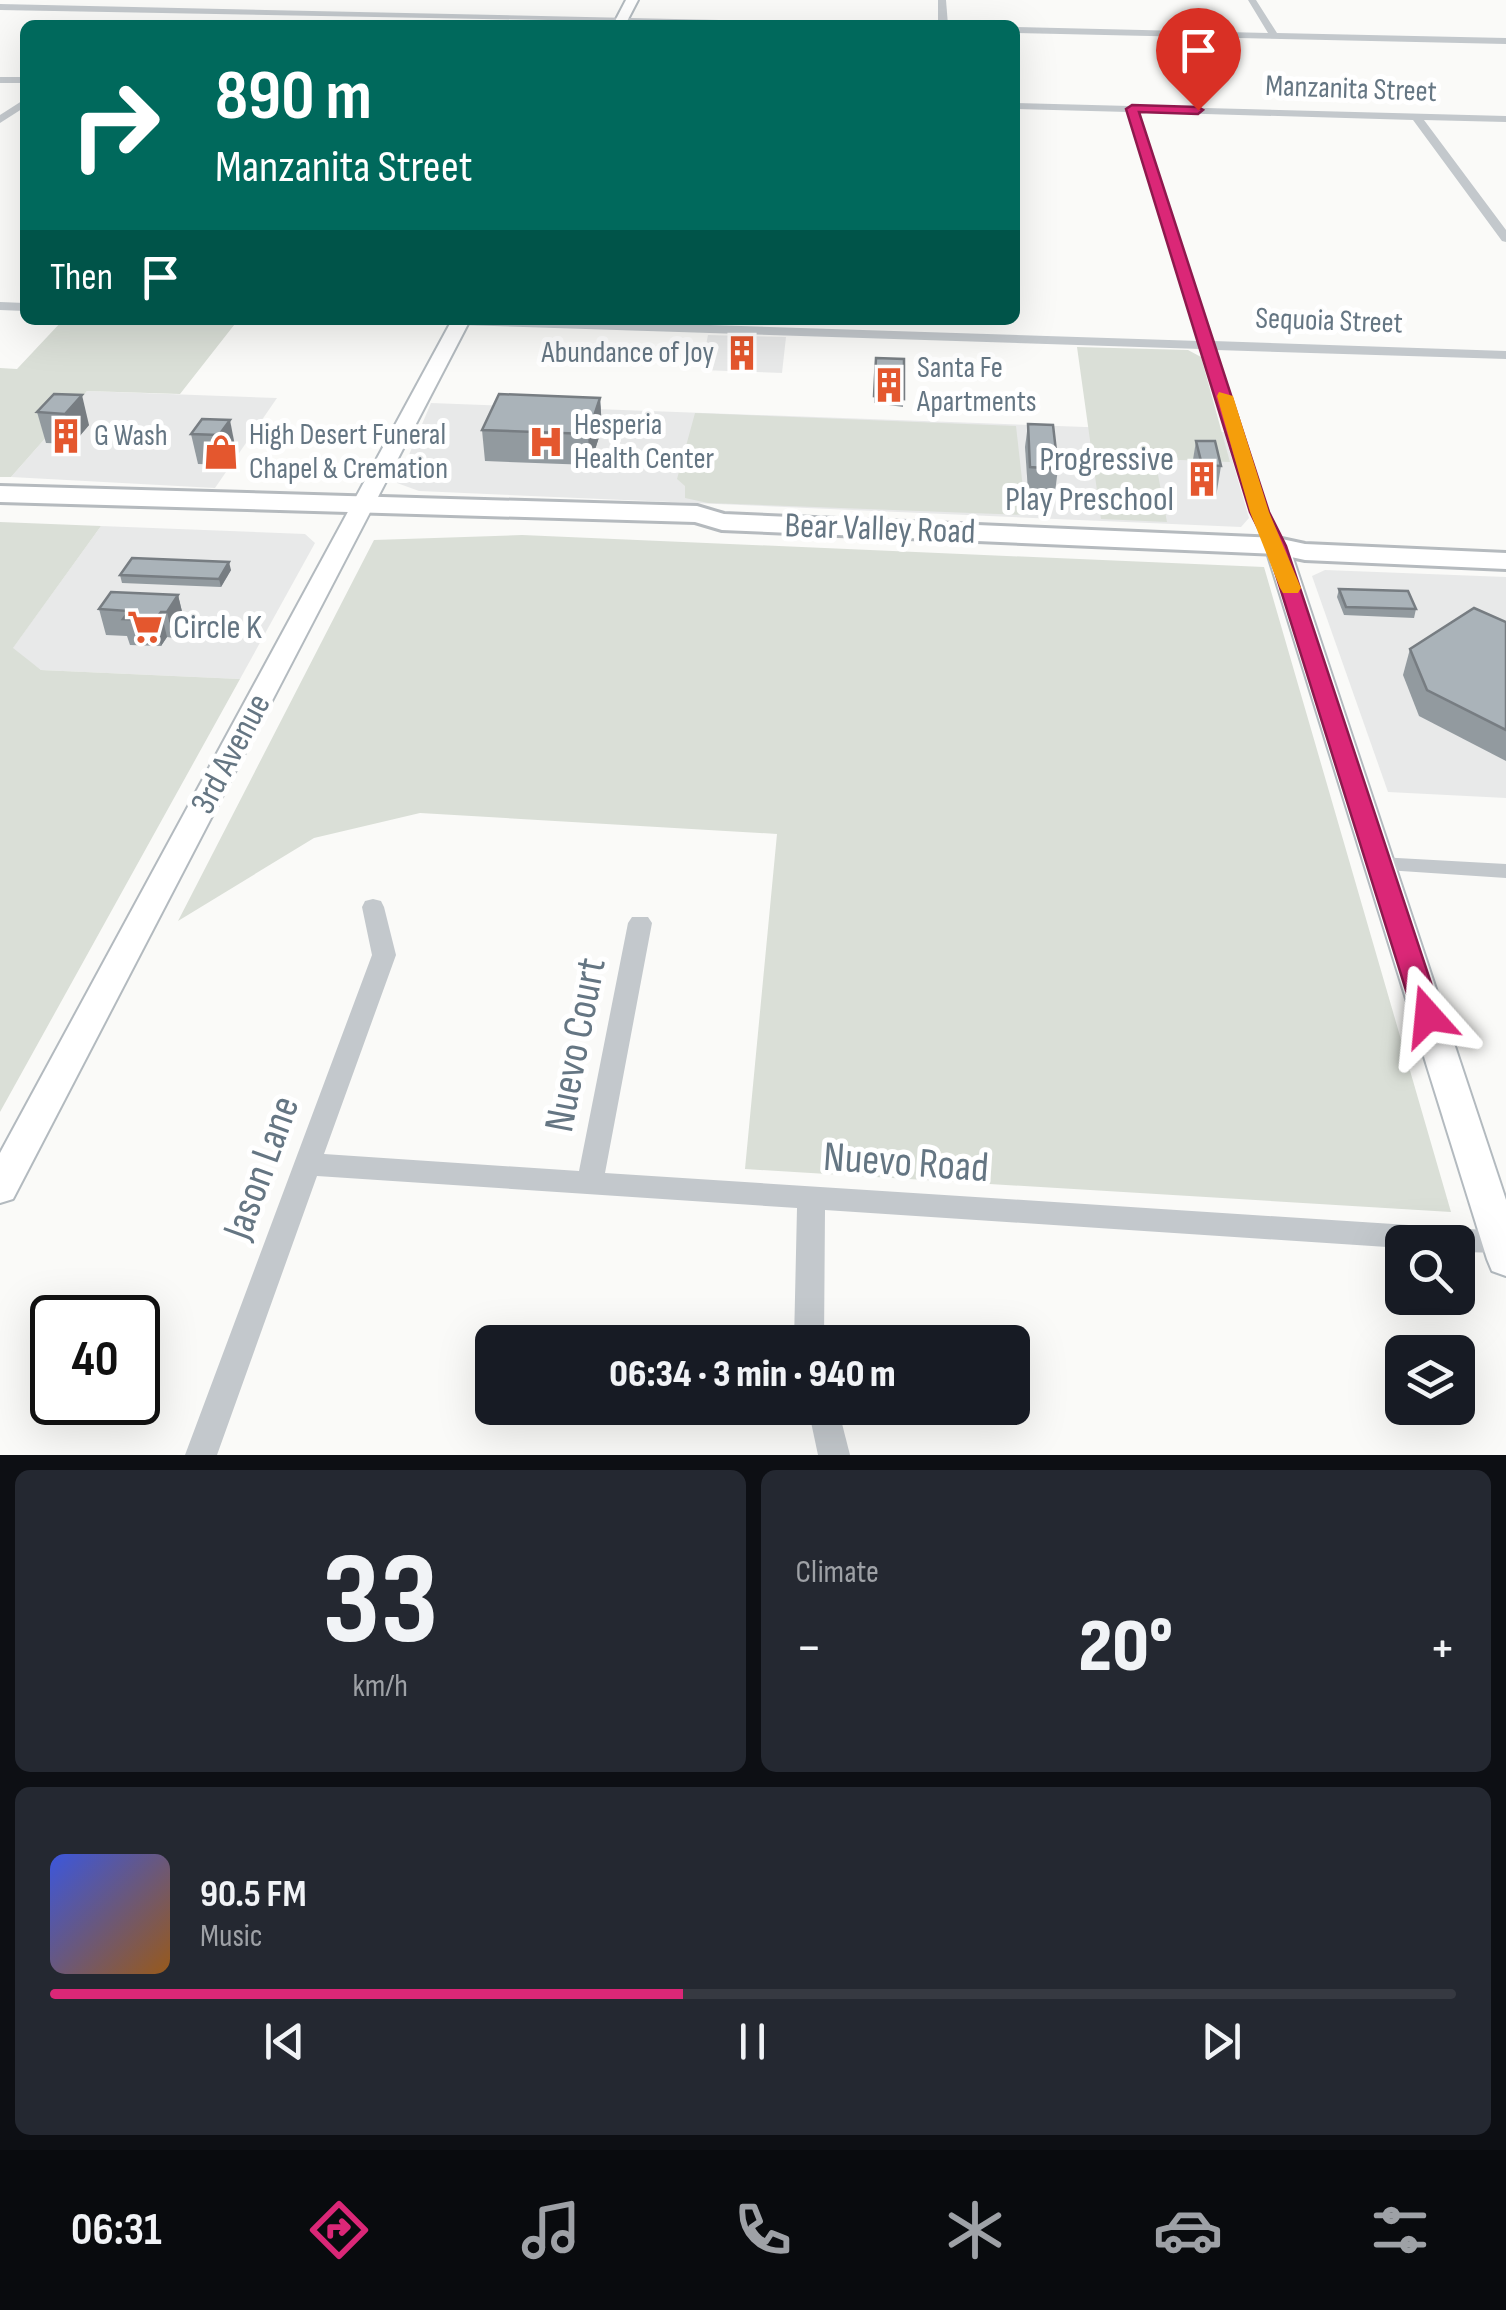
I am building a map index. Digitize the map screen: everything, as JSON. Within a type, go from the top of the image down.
[{"type":"main road","name":"Bear Valley Road","points":[[0,494],[362,507],[399,518],[695,530],[722,522],[1506,560]]},
{"type":"main road","name":"Bear Valley Road","points":[[1276,546],[1296,538],[1506,546]]},
{"type":"street","points":[[138,20],[166,0]]},
{"type":"street","points":[[1252,0],[1274,36]]},
{"type":"street","points":[[0,7],[512,20]]},
{"type":"street","points":[[1020,30],[1506,42]]},
{"type":"street","name":"Manzanita Street","points":[[1020,106],[1506,118]]},
{"type":"street","points":[[1132,109],[1260,512],[1276,546],[1504,1251]]},
{"type":"street","points":[[1416,116],[1506,238]]},
{"type":"street","name":"3rd Avenue","points":[[0,1188],[458,325]]},
{"type":"street","name":"Sequoia Street","points":[[768,325],[1506,355]]},
{"type":"street","points":[[1380,864],[1506,870]]},
{"type":"street","name":"Jason Lane","points":[[201,1455],[384,956],[373,907]]},
{"type":"street","name":"Nuevo Court","points":[[590,1182],[640,923]]},
{"type":"street","name":"Nuevo Road","points":[[306,1164],[811,1196],[1504,1251]]},
{"type":"street","points":[[809,1325],[811,1196]]},
{"type":"street","points":[[826,1425],[834,1455]]},
{"type":"shaded area","points":[[58,325],[234,325],[180,394],[87,391],[11,477],[0,477],[0,368],[17,369]]},
{"type":"shaded area","points":[[708,335],[786,337],[782,373],[701,370]]},
{"type":"shaded area","points":[[1077,347],[1188,350],[1201,357],[1230,462],[1155,459],[1167,522],[1101,519]]},
{"type":"shaded area","points":[[87,391],[277,398],[215,488],[11,477]]},
{"type":"shaded area","points":[[431,403],[1224,432],[1249,518],[1241,527],[419,491],[397,483]]},
{"type":"shaded area","points":[[695,413],[1016,426],[1026,515],[708,503],[685,498],[685,486],[677,479]]},
{"type":"shaded area","points":[[0,522],[101,526],[13,648],[41,670],[240,679],[0,1112]]},
{"type":"shaded area","points":[[101,526],[305,534],[315,543],[240,679],[41,670],[12,649]]},
{"type":"shaded area","points":[[522,535],[1264,567],[1451,1212],[745,1169],[777,834],[420,813],[314,838],[178,921],[374,540]]},
{"type":"shaded area","points":[[1325,570],[1506,577],[1506,798],[1388,792],[1312,576]]},
{"type":"building","name":"Santa Fe Apartments","points":[[876,358],[904,359],[904,399],[874,396]]},
{"type":"building","points":[[54,394],[82,395],[65,414],[37,412]]},
{"type":"building","points":[[499,394],[600,398],[588,434],[482,430]]},
{"type":"building","points":[[202,419],[230,420],[219,435],[191,434]]},
{"type":"building","points":[[1028,424],[1053,425],[1058,469],[1030,467]]},
{"type":"building","points":[[1196,441],[1215,441],[1221,466],[1202,465]]},
{"type":"building","points":[[132,558],[229,562],[219,579],[120,575]]},
{"type":"building","points":[[1339,589],[1408,591],[1416,609],[1346,607]]},
{"type":"building","points":[[111,592],[178,595],[167,612],[161,612],[155,620],[123,619],[129,611],[99,609]]},
{"type":"building","points":[[1474,608],[1506,622],[1506,730],[1427,690],[1410,649]]},
{"type":"slow traffic","points":[[1225,396],[1260,512],[1290,588]]},
{"type":"place","name":"Abundance of Joy","points":[[742,353]]},
{"type":"place","name":"Santa Fe Apartments","points":[[889,385]]},
{"type":"place","name":"G Wash","points":[[66,436]]},
{"type":"place","name":"Hesperia Health Center","points":[[546,442]]},
{"type":"place","name":"High Desert Funeral Chapel & Cremation","points":[[221,452]]},
{"type":"place","name":"Progressive Play Preschool","points":[[1202,479]]},
{"type":"place","name":"Circle K","points":[[145,627]]},
{"type":"route","points":[[1198,110],[1132,109],[1260,512],[1276,546],[1428,1016]]}]
